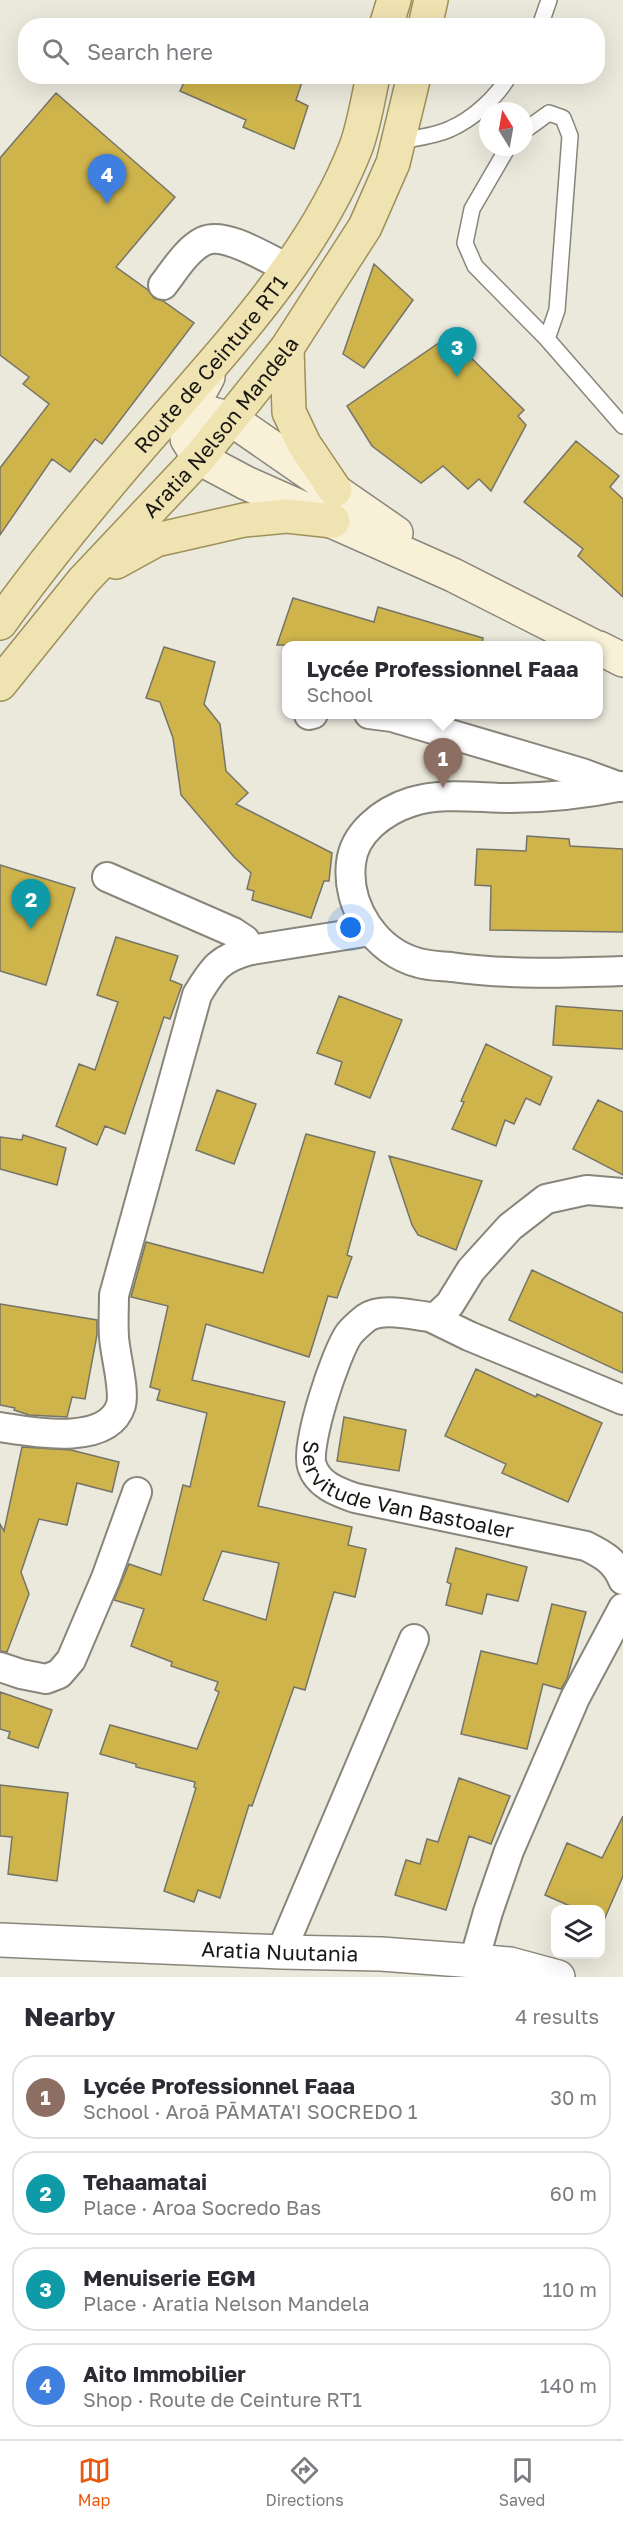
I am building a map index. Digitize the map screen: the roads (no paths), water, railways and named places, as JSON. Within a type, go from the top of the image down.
[{"type":"main road","points":[[388,18],[393,0]]},
{"type":"main road","points":[[427,18],[431,0]]},
{"type":"main road","name":"Route de Ceinture RT1","points":[[0,623],[57,546],[248,321],[287,268],[319,221],[357,146],[371,84]]},
{"type":"main road","name":"Aratia Nelson Mandela","points":[[0,684],[83,581],[199,458],[287,348],[365,226],[393,163],[412,84]]},
{"type":"main road","points":[[287,348],[289,412],[334,505]]},
{"type":"main road","points":[[223,351],[188,414],[186,439],[199,458],[246,483],[334,505]]},
{"type":"main road","points":[[135,453],[188,419],[209,413],[231,419],[334,505],[453,575],[585,641]]},
{"type":"main road","points":[[83,581],[156,540],[244,520],[287,516],[334,505]]},
{"type":"main road","points":[[603,650],[623,660]]},
{"type":"street","points":[[163,285],[188,253],[205,240],[226,239],[287,268]]},
{"type":"street","points":[[399,719],[582,773],[621,787]]},
{"type":"street","points":[[621,787],[562,797],[435,798],[412,801],[377,819],[360,837],[352,855],[349,877],[354,901],[363,921],[371,931],[394,952],[418,963],[478,971],[573,973],[623,970]]},
{"type":"street","points":[[107,877],[233,932],[245,940],[251,950]]},
{"type":"street","points":[[0,1427],[66,1434],[94,1430],[112,1422],[121,1404],[114,1336],[114,1295],[197,995],[212,970],[233,954],[371,931]]},
{"type":"street","points":[[430,1317],[437,1316],[450,1304],[471,1270],[510,1227],[546,1199],[587,1190],[623,1193]]},
{"type":"street","name":"Servitude Van Bastoaler","points":[[430,1317],[382,1312],[367,1317],[349,1334],[325,1393],[312,1441],[311,1464],[315,1473],[331,1488],[355,1498],[586,1546],[607,1556],[618,1568],[623,1580]]},
{"type":"street","points":[[430,1317],[469,1336],[623,1400]]},
{"type":"street","points":[[0,1667],[46,1679],[59,1674],[71,1660],[106,1578],[137,1492]]},
{"type":"street","points":[[474,1961],[509,1851],[575,1698],[623,1608]]},
{"type":"street","points":[[281,1952],[414,1639]]},
{"type":"street","name":"Aratia Nuutania","points":[[0,1940],[381,1954],[510,1964],[558,1977]]},
{"type":"lane","points":[[543,18],[549,0]]},
{"type":"lane","points":[[400,141],[449,130],[474,115],[505,84]]},
{"type":"lane","points":[[533,125],[549,113],[563,118],[570,136],[557,310],[547,339]]},
{"type":"lane","points":[[503,156],[472,209],[465,243],[475,266],[547,339],[623,426]]},
{"type":"place","name":"Aito Immobilier","points":[[107,204]]},
{"type":"place","name":"Menuiserie EGM","points":[[457,377]]},
{"type":"place","name":"Lycée Professionnel Faaa","points":[[443,788]]},
{"type":"place","name":"Tehaamatai","points":[[31,929]]}]
